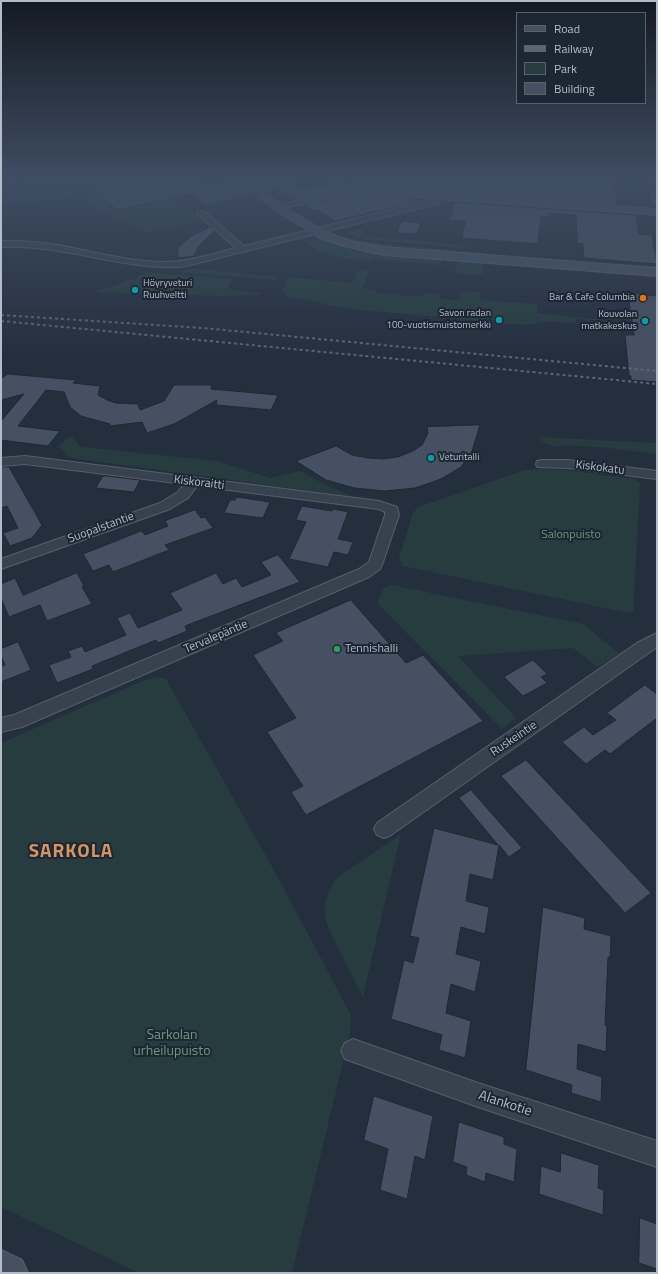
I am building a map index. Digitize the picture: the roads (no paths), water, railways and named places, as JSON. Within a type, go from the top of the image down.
[{"type":"street","points":[[231,239],[243,250]]},
{"type":"street","points":[[1,244],[47,245],[133,263],[157,266],[189,263],[287,239]]},
{"type":"street","points":[[337,239],[348,244],[384,251],[657,272]]},
{"type":"street","name":"Kiskoraitti","points":[[3,462],[25,460],[379,505],[388,507],[392,510]]},
{"type":"street","name":"Kiskokatu","points":[[542,464],[568,464],[657,475]]},
{"type":"street","name":"Suopalstantie","points":[[1,564],[165,506],[184,495],[193,482]]},
{"type":"street","name":"Tervalepäntie","points":[[1,724],[23,719],[364,573],[375,565],[392,515],[392,510]]},
{"type":"street","name":"Ruskeintie","points":[[384,829],[517,738],[650,643]]},
{"type":"street","name":"Alankotie","points":[[353,1051],[478,1096],[657,1154]]},
{"type":"street","points":[[1,1269],[9,1273]]},
{"type":"railway","points":[[1,315],[203,328],[657,371]]},
{"type":"railway","points":[[1,321],[657,384]]},
{"type":"place","name":"Höyryveturi Ruuhveltti","points":[[135,290]]},
{"type":"place","name":"Bar & Cafe Columbia","points":[[643,298]]},
{"type":"place","name":"Savon radan 100-vuotismuistomerkki","points":[[499,320]]},
{"type":"place","name":"Kouvolan matkakeskus","points":[[645,321]]},
{"type":"place","name":"Veturitalli","points":[[431,458]]},
{"type":"place","name":"Tennishalli","points":[[337,649]]},
{"type":"district","name":"SARKOLA","points":[[71,852]]},
{"type":"park label","name":"Salonpuisto","points":[[571,535]]},
{"type":"park label","name":"Sarkolan urheilupuisto","points":[[172,1044]]}]
